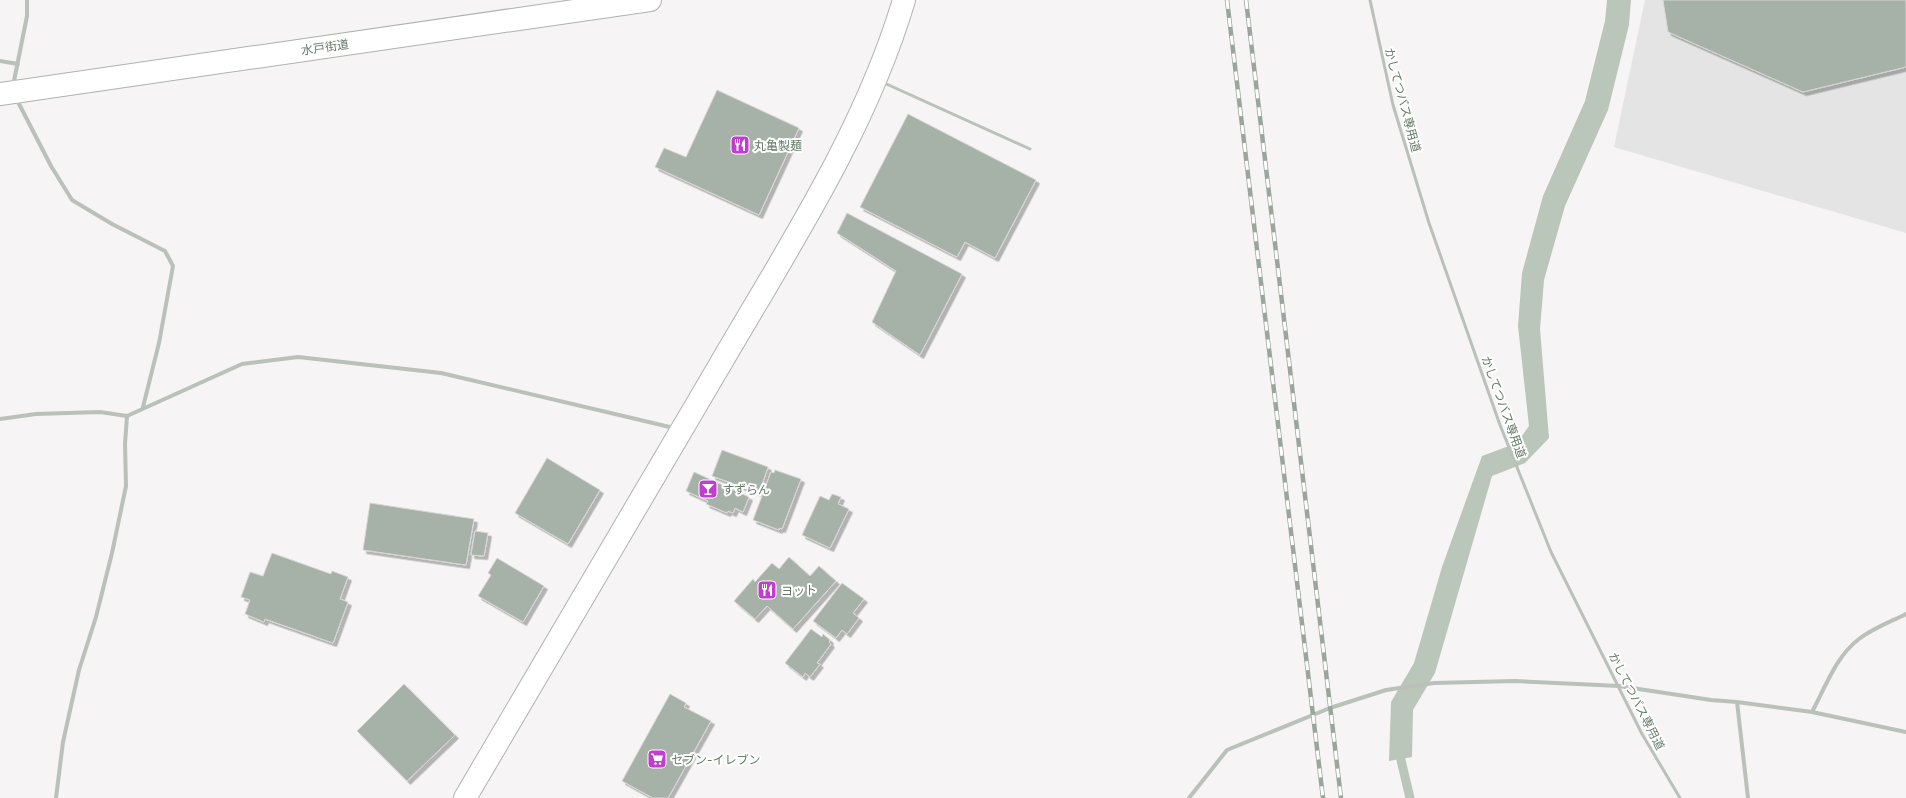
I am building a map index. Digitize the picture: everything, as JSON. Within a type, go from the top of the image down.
[{"type":"main road","name":"水戸街道","points":[[6,93],[650,0]]},
{"type":"main road","points":[[465,798],[682,430],[849,139],[875,79],[904,0]]},
{"type":"street","points":[[27,0],[27,16],[18,64],[6,93],[72,200],[112,224],[165,252],[174,266],[159,343],[143,407]]},
{"type":"street","points":[[0,61],[18,64]]},
{"type":"street","points":[[0,419],[36,414],[92,412],[127,416],[143,407],[176,395],[242,364],[298,357],[440,373],[682,430]]},
{"type":"street","points":[[56,798],[63,742],[79,670],[96,617],[112,553],[126,486],[125,444],[127,416]]},
{"type":"street","points":[[1812,712],[1840,660],[1848,649],[1858,639],[1906,614]]},
{"type":"street","points":[[1189,798],[1227,750],[1330,708],[1386,690],[1434,683],[1515,681],[1620,686],[1711,700],[1812,712],[1906,732]]},
{"type":"street","points":[[1737,702],[1748,798]]},
{"type":"lane","name":"かしてつバス専用道","points":[[1370,0],[1393,105],[1429,223],[1500,425],[1551,552],[1620,686],[1642,734],[1680,798]]},
{"type":"lane","points":[[875,79],[1030,149]]},
{"type":"shaded area","points":[[1607,0],[1631,0],[1629,25],[1608,110],[1565,206],[1544,280],[1540,329],[1549,438],[1525,463],[1492,476],[1435,673],[1413,710],[1412,757],[1389,761],[1391,702],[1414,663],[1442,567],[1482,456],[1517,443],[1529,426],[1518,326],[1522,273],[1543,196],[1585,101],[1605,21]]},
{"type":"shaded area","points":[[1645,0],[1906,0],[1906,233],[1614,147]]},
{"type":"building","points":[[1663,0],[1906,0],[1906,67],[1803,92],[1668,32]]},
{"type":"building","points":[[717,90],[799,128],[759,215],[655,167],[664,148],[686,157]]},
{"type":"building","points":[[908,114],[1036,180],[995,258],[965,242],[957,257],[860,207]]},
{"type":"building","points":[[847,213],[962,274],[920,355],[872,322],[896,271],[837,233]]},
{"type":"building","points":[[722,450],[768,467],[759,493],[712,476]]},
{"type":"building","points":[[547,458],[600,490],[568,544],[515,513]]},
{"type":"building","points":[[775,470],[801,479],[782,529],[779,528],[779,530],[753,520],[771,472],[774,473]]},
{"type":"building","points":[[694,472],[749,497],[743,512],[735,508],[733,513],[728,511],[727,513],[706,504],[708,501],[686,491]]},
{"type":"building","points":[[832,494],[841,497],[838,504],[849,509],[830,548],[802,535],[820,496],[829,500]]},
{"type":"building","points":[[370,503],[474,519],[466,565],[363,550]]},
{"type":"building","points":[[475,531],[488,533],[484,556],[471,555]]},
{"type":"building","points":[[272,553],[331,574],[332,571],[348,577],[340,599],[348,602],[333,643],[265,619],[264,622],[245,614],[250,600],[241,597],[250,572],[263,576]]},
{"type":"building","points":[[789,557],[810,576],[819,566],[836,581],[793,629],[767,606],[755,619],[734,601],[753,579],[755,582],[772,563],[779,569]]},
{"type":"building","points":[[497,558],[544,586],[523,622],[478,596],[491,575],[488,573]]},
{"type":"building","points":[[842,583],[864,599],[853,613],[859,618],[847,634],[842,630],[836,638],[813,621]]},
{"type":"building","points":[[811,629],[822,637],[823,634],[830,640],[829,642],[831,644],[817,663],[820,664],[810,677],[805,673],[803,677],[785,663]]},
{"type":"building","points":[[404,684],[455,735],[407,781],[357,731]]},
{"type":"building","points":[[670,694],[686,703],[684,707],[711,721],[668,798],[653,798],[622,781]]},
{"type":"waterway","points":[[1401,747],[1401,760],[1410,798]]},
{"type":"railway","points":[[1227,0],[1323,798]]},
{"type":"railway","points":[[1246,0],[1341,798]]},
{"type":"place","name":"丸亀製麺","points":[[740,145]]},
{"type":"place","name":"すずらん","points":[[708,489]]},
{"type":"place","name":"ヨット","points":[[767,590]]},
{"type":"place","name":"セブン-イレブン","points":[[657,759]]}]
